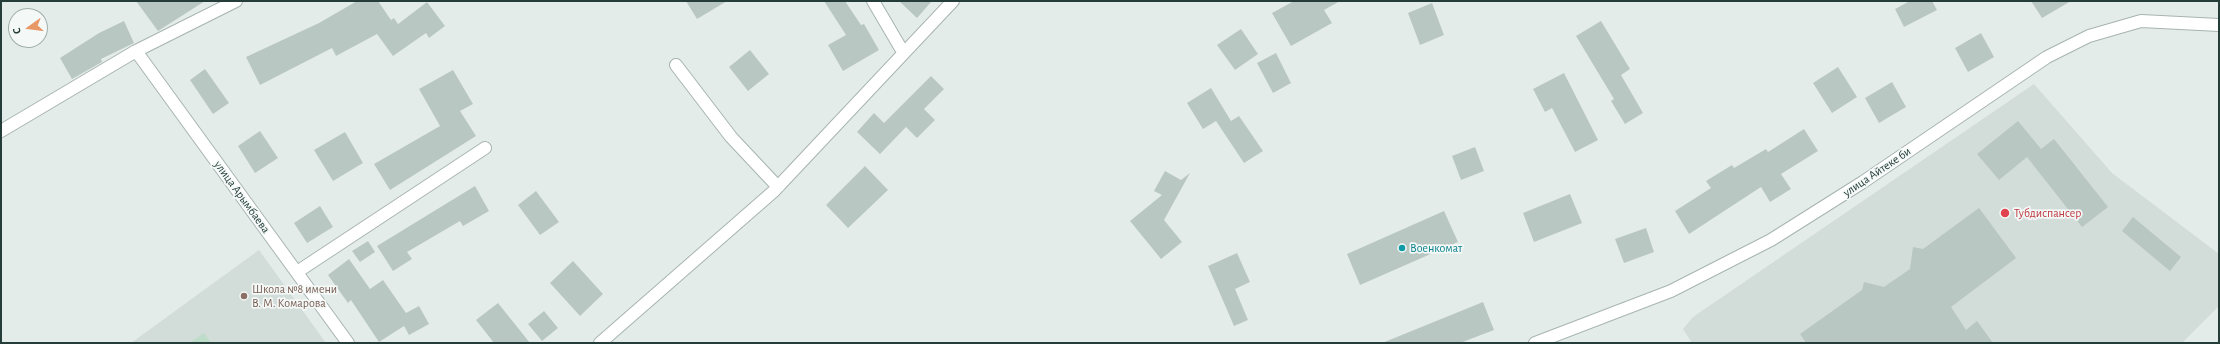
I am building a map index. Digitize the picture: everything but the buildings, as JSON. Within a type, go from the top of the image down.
[{"type":"street","points":[[1,131],[136,51],[236,1]]},
{"type":"street","points":[[873,1],[903,52]]},
{"type":"street","points":[[600,343],[776,189],[903,52],[953,1]]},
{"type":"street","name":"улица Айтеке би","points":[[1534,343],[1671,291],[1771,240],[1863,182],[2047,57],[2089,36],[2141,21],[2219,25]]},
{"type":"street","name":"улица Арымбаева","points":[[136,51],[348,343]]},
{"type":"street","points":[[676,65],[731,137],[776,189]]},
{"type":"street","points":[[297,272],[485,148]]},
{"type":"shaded area","name":"Тубдиспансер","points":[[2034,84],[2112,173],[2219,254],[2219,306],[2182,343],[1692,343],[1683,329],[1693,317]]},
{"type":"shaded area","name":"Школа №8 имени В. М. Комарова","points":[[259,250],[326,343],[131,343]]},
{"type":"green space","points":[[204,333],[211,343],[189,343]]},
{"type":"place","name":"Тубдиспансер","points":[[2005,213]]},
{"type":"place","name":"Военкомат","points":[[1402,248]]},
{"type":"place","name":"Школа №8 имени В. М. Комарова","points":[[244,296]]}]
